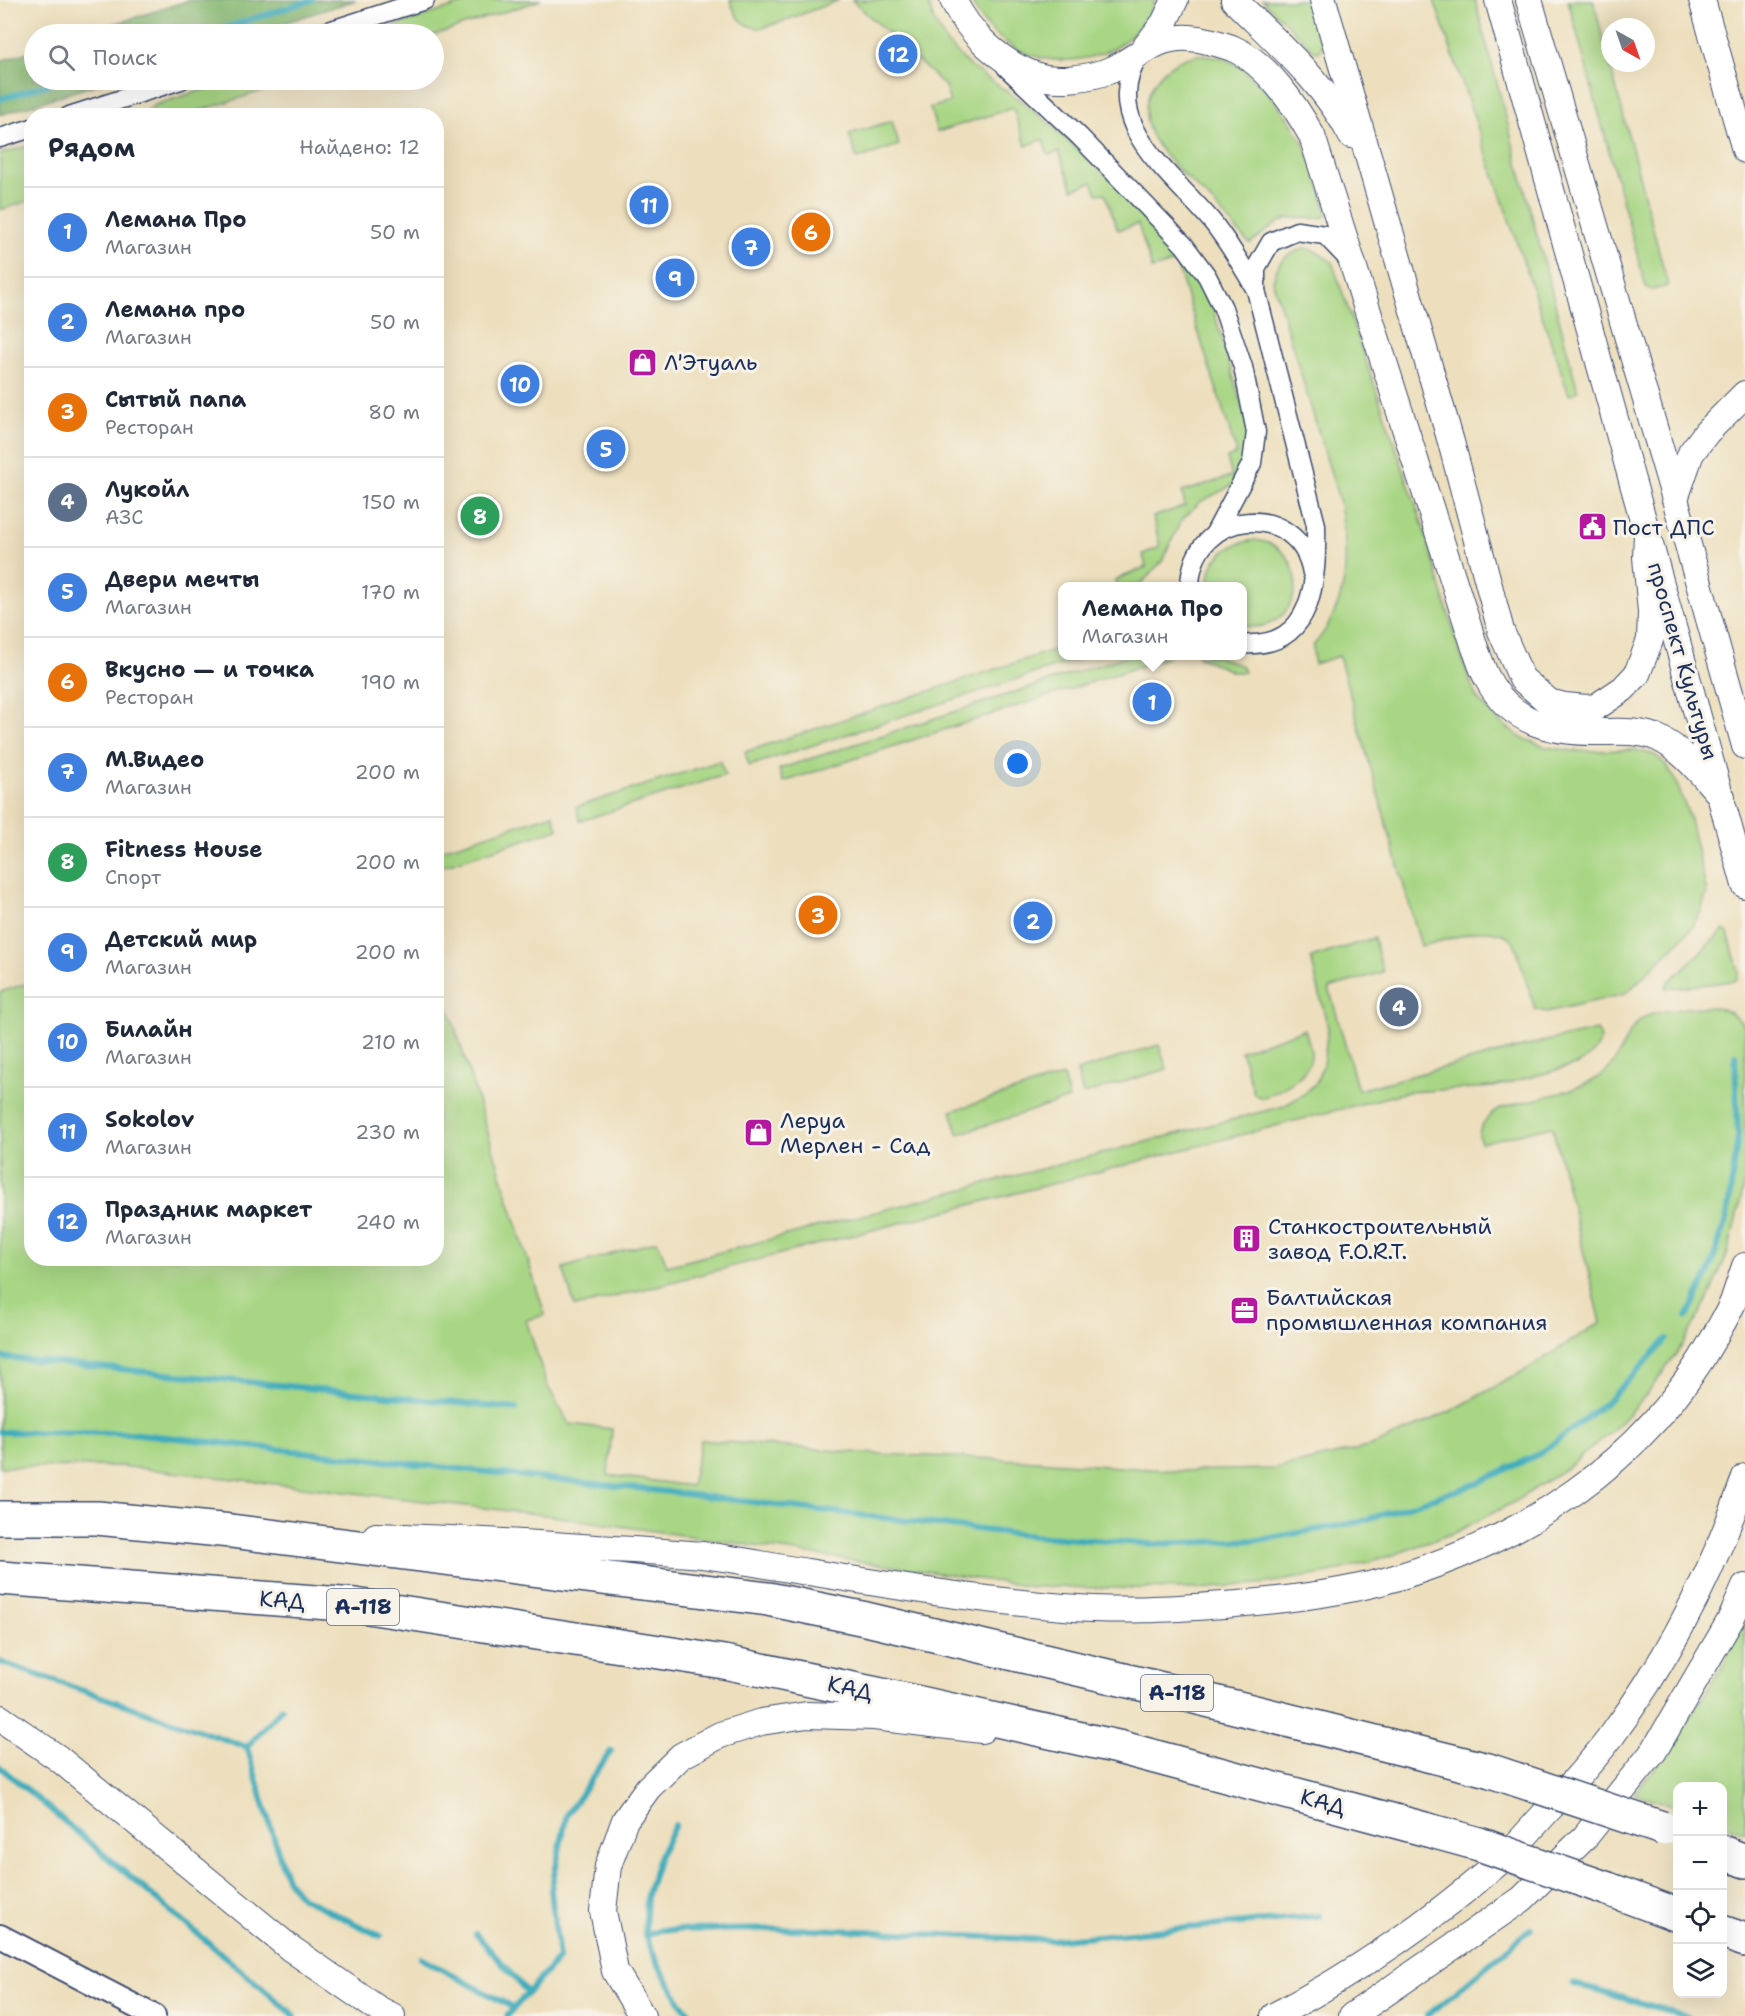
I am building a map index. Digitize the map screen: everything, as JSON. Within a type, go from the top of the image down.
[{"type":"highway","name":"А-118","points":[[0,1518],[97,1518],[231,1531],[768,1599],[866,1619],[1154,1687],[1488,1770],[1670,1831]]},
{"type":"highway","name":"КАД","points":[[0,1578],[367,1607],[724,1662],[1118,1748],[1428,1830],[1479,1844],[1673,1913]]},
{"type":"highway","points":[[1727,1854],[1745,1861]]},
{"type":"highway","points":[[1727,1934],[1745,1940]]},
{"type":"main road","points":[[953,0],[961,18],[977,38],[1005,59],[1036,75],[1073,80],[1111,70],[1168,39],[1199,38],[1234,48],[1252,60],[1297,109],[1312,136],[1327,177],[1352,264],[1475,648],[1487,678],[1504,704],[1531,722],[1556,730],[1633,732],[1656,737],[1676,748],[1722,797]]},
{"type":"main road","points":[[1141,52],[1164,23],[1175,0]]},
{"type":"main road","points":[[1234,0],[1318,85],[1340,114],[1374,181]]},
{"type":"main road","points":[[1323,0],[1451,442],[1501,632],[1522,679],[1549,702],[1564,706],[1596,707],[1623,689],[1637,674],[1650,640],[1647,534]]},
{"type":"main road","name":"проспект Культуры","points":[[1498,0],[1745,885]]},
{"type":"main road","name":"проспект Культуры","points":[[1529,0],[1745,746]]},
{"type":"main road","points":[[1702,0],[1745,150]]},
{"type":"main road","points":[[1675,499],[1690,453],[1707,432],[1745,394]]},
{"type":"main road","points":[[231,1531],[466,1539],[704,1556],[941,1594],[1063,1607],[1148,1610],[1287,1600],[1377,1583],[1426,1568],[1488,1544],[1564,1500],[1604,1470],[1643,1435],[1677,1395],[1699,1365],[1732,1304],[1745,1266]]},
{"type":"main road","points":[[1274,2016],[1322,1991],[1381,1953],[1461,1893],[1500,1861],[1576,1779],[1613,1734],[1651,1676],[1686,1616],[1719,1549],[1745,1476]]},
{"type":"main road","points":[[1352,2016],[1522,1899],[1585,1837],[1654,1751],[1731,1620],[1745,1587]]},
{"type":"main road","points":[[642,2016],[615,1971],[603,1911],[608,1866],[625,1820],[648,1788],[681,1756],[720,1735],[761,1722],[807,1715],[874,1717],[1118,1748]]},
{"type":"main road","points":[[0,1718],[58,1758],[290,1948],[378,2009],[392,2016]]},
{"type":"street","points":[[350,24],[425,0]]},
{"type":"street","points":[[977,38],[1080,137],[1184,245],[1207,276],[1223,308],[1244,367],[1256,432],[1252,464],[1215,533],[1203,546],[1194,562],[1191,582]]},
{"type":"street","points":[[1141,52],[1131,68],[1127,99],[1135,132],[1156,161],[1213,223],[1236,255],[1256,290]]},
{"type":"street","points":[[94,108],[150,90]]},
{"type":"street","points":[[0,138],[24,130]]},
{"type":"street","points":[[1247,644],[1265,643],[1287,633],[1304,616],[1312,593],[1316,554],[1316,525],[1256,290],[1256,268],[1271,242],[1296,231],[1325,235],[1352,264]]},
{"type":"street","points":[[1215,533],[1237,523],[1249,522],[1273,526],[1284,531],[1297,543],[1307,558],[1312,575],[1312,593]]},
{"type":"street","points":[[0,1936],[154,2016]]},
{"type":"green space","points":[[190,0],[356,0],[280,24],[114,24]]},
{"type":"green space","points":[[474,0],[541,0],[444,32],[444,24],[401,24]]},
{"type":"green space","points":[[730,0],[839,0],[784,21],[758,28],[747,25],[739,19]]},
{"type":"green space","points":[[852,0],[927,0],[934,21],[946,42],[971,67],[1024,103],[1056,129],[1119,187],[1180,254],[1210,298],[1251,436],[1245,468],[1233,485],[1200,502],[1181,521],[1163,560],[1143,582],[1115,582],[1115,580],[1146,567],[1143,554],[1160,547],[1153,517],[1185,506],[1182,492],[1232,476],[1227,458],[1237,454],[1176,262],[1152,269],[1138,224],[1118,230],[1105,193],[1097,194],[1092,182],[1073,189],[1059,152],[1048,155],[1043,139],[1026,146],[1013,108],[937,132],[930,108],[950,102],[945,86]]},
{"type":"green space","points":[[971,0],[1155,0],[1142,24],[1124,42],[1101,54],[1077,60],[1052,59],[1027,53],[1004,41],[985,23]]},
{"type":"green space","points":[[1262,0],[1310,0],[1323,46],[1319,52],[1314,51]]},
{"type":"green space","points":[[1434,0],[1475,0],[1578,391],[1569,395]]},
{"type":"green space","points":[[1568,0],[1593,0],[1601,31],[1601,72],[1612,72],[1668,286],[1651,290],[1646,287]]},
{"type":"green space","points":[[24,53],[24,90],[79,90],[0,115],[0,61]]},
{"type":"green space","points":[[1197,55],[1217,56],[1233,63],[1246,72],[1272,98],[1302,141],[1314,169],[1328,215],[1318,218],[1286,219],[1250,243],[1162,152],[1148,124],[1146,114],[1149,94],[1166,69],[1180,60]]},
{"type":"green space","points":[[202,90],[265,90],[208,108],[151,108]]},
{"type":"green space","points":[[892,121],[899,145],[857,159],[849,134]]},
{"type":"green space","points":[[24,147],[24,202],[0,210],[0,154]]},
{"type":"green space","points":[[1306,248],[1332,262],[1423,526],[1460,653],[1476,697],[1496,719],[1520,737],[1546,747],[1574,751],[1636,750],[1655,755],[1666,765],[1675,779],[1689,816],[1707,892],[1692,928],[1629,991],[1621,995],[1546,1012],[1535,1009],[1514,942],[1503,934],[1479,931],[1421,946],[1339,656],[1314,664],[1313,646],[1335,613],[1341,596],[1345,560],[1343,523],[1340,503],[1273,282],[1283,259]]},
{"type":"green space","points":[[1255,540],[1271,544],[1286,556],[1294,570],[1295,585],[1292,599],[1285,612],[1274,622],[1259,626],[1247,625],[1247,582],[1210,582],[1212,567],[1216,560],[1229,548]]},
{"type":"green space","points":[[1058,648],[1058,660],[1076,660],[749,766],[745,752]]},
{"type":"green space","points":[[1114,660],[1160,660],[783,782],[779,769]]},
{"type":"green space","points":[[1206,660],[1226,660],[1242,666],[1244,672],[1233,672]]},
{"type":"green space","points":[[720,761],[725,775],[580,821],[576,807]]},
{"type":"green space","points":[[553,814],[558,829],[444,866],[444,849]]},
{"type":"green space","points":[[1724,930],[1728,933],[1739,972],[1737,979],[1666,989],[1667,984]]},
{"type":"green space","points":[[1374,938],[1383,972],[1329,988],[1358,1090],[1541,1042],[1597,1030],[1601,1038],[1600,1043],[1593,1053],[1579,1064],[1494,1087],[1407,1092],[575,1307],[563,1268],[656,1241],[667,1266],[1284,1106],[1304,1094],[1316,1083],[1323,1065],[1328,1028],[1311,958]]},
{"type":"green space","points":[[24,984],[24,1266],[444,1266],[444,992],[545,1315],[526,1320],[547,1385],[569,1424],[612,1429],[608,1475],[691,1486],[701,1440],[877,1454],[1021,1460],[1178,1471],[1275,1469],[1372,1446],[1451,1411],[1529,1368],[1601,1322],[1552,1126],[1481,1143],[1479,1132],[1483,1123],[1500,1108],[1563,1092],[1596,1079],[1612,1065],[1630,1032],[1649,1015],[1712,1007],[1730,1013],[1745,1026],[1745,1182],[1728,1252],[1707,1301],[1681,1347],[1647,1394],[1612,1431],[1567,1468],[1514,1502],[1456,1532],[1393,1555],[1329,1573],[1267,1583],[1199,1589],[1033,1587],[545,1515],[121,1466],[0,1467],[0,992]]},
{"type":"green space","points":[[1305,1029],[1311,1053],[1310,1061],[1301,1076],[1294,1082],[1261,1098],[1254,1094],[1241,1051]]},
{"type":"green space","points":[[1159,1045],[1167,1069],[1083,1094],[1077,1071]]},
{"type":"green space","points":[[1063,1076],[1069,1099],[958,1134],[951,1111]]},
{"type":"green space","points":[[1745,1621],[1745,1833],[1727,1826],[1727,1782],[1673,1782],[1673,1807],[1635,1793],[1673,1744],[1718,1674]]},
{"type":"waterway","points":[[236,24],[312,0]]},
{"type":"waterway","points":[[0,99],[30,90]]},
{"type":"waterway","points":[[1687,1317],[1709,1272],[1727,1217],[1738,1136],[1735,1055]]},
{"type":"waterway","points":[[0,1432],[130,1433],[652,1490],[1033,1536],[1153,1544],[1259,1540],[1359,1522],[1470,1486],[1541,1453],[1608,1401],[1667,1339]]},
{"type":"waterway","points":[[0,1357],[516,1409]]},
{"type":"waterway","points":[[0,1662],[247,1747]]},
{"type":"waterway","points":[[282,1708],[247,1747],[289,1883],[301,1897],[380,1936]]},
{"type":"waterway","points":[[507,2016],[559,1958],[551,1890],[567,1814],[611,1751]]},
{"type":"waterway","points":[[0,1767],[295,2016]]},
{"type":"waterway","points":[[675,1825],[659,1857],[647,1894],[645,1936],[682,2005],[693,2016]]},
{"type":"waterway","points":[[645,1936],[661,1930],[818,1929],[1051,1940],[1320,1916]]},
{"type":"waterway","points":[[1427,2016],[1531,1929]]},
{"type":"waterway","points":[[476,1934],[528,1993]]},
{"type":"waterway","points":[[421,1958],[512,2007]]},
{"type":"waterway","points":[[1573,1984],[1687,2016]]},
{"type":"place","name":"Праздник маркет","points":[[898,54]]},
{"type":"place","name":"Sokolov","points":[[649,205]]},
{"type":"place","name":"Вкусно — и точка","points":[[811,232]]},
{"type":"place","name":"М.Видео","points":[[751,247]]},
{"type":"place","name":"Детский мир","points":[[675,278]]},
{"type":"place","name":"Л'Этуаль","points":[[643,362]]},
{"type":"place","name":"Билайн","points":[[520,384]]},
{"type":"place","name":"Двери мечты","points":[[606,449]]},
{"type":"place","name":"Fitness House","points":[[480,516]]},
{"type":"place","name":"Пост ДПС","points":[[1592,527]]},
{"type":"place","name":"Лемана Про","points":[[1152,702]]},
{"type":"place","name":"Сытый папа","points":[[818,915]]},
{"type":"place","name":"Лемана про","points":[[1033,921]]},
{"type":"place","name":"Лукойл","points":[[1399,1007]]},
{"type":"place","name":"Леруа Мерлен - Сад","points":[[759,1133]]},
{"type":"place","name":"Станкостроительный завод F.O.R.T.","points":[[1247,1239]]},
{"type":"place","name":"Балтийская промышленная компания","points":[[1245,1310]]}]
